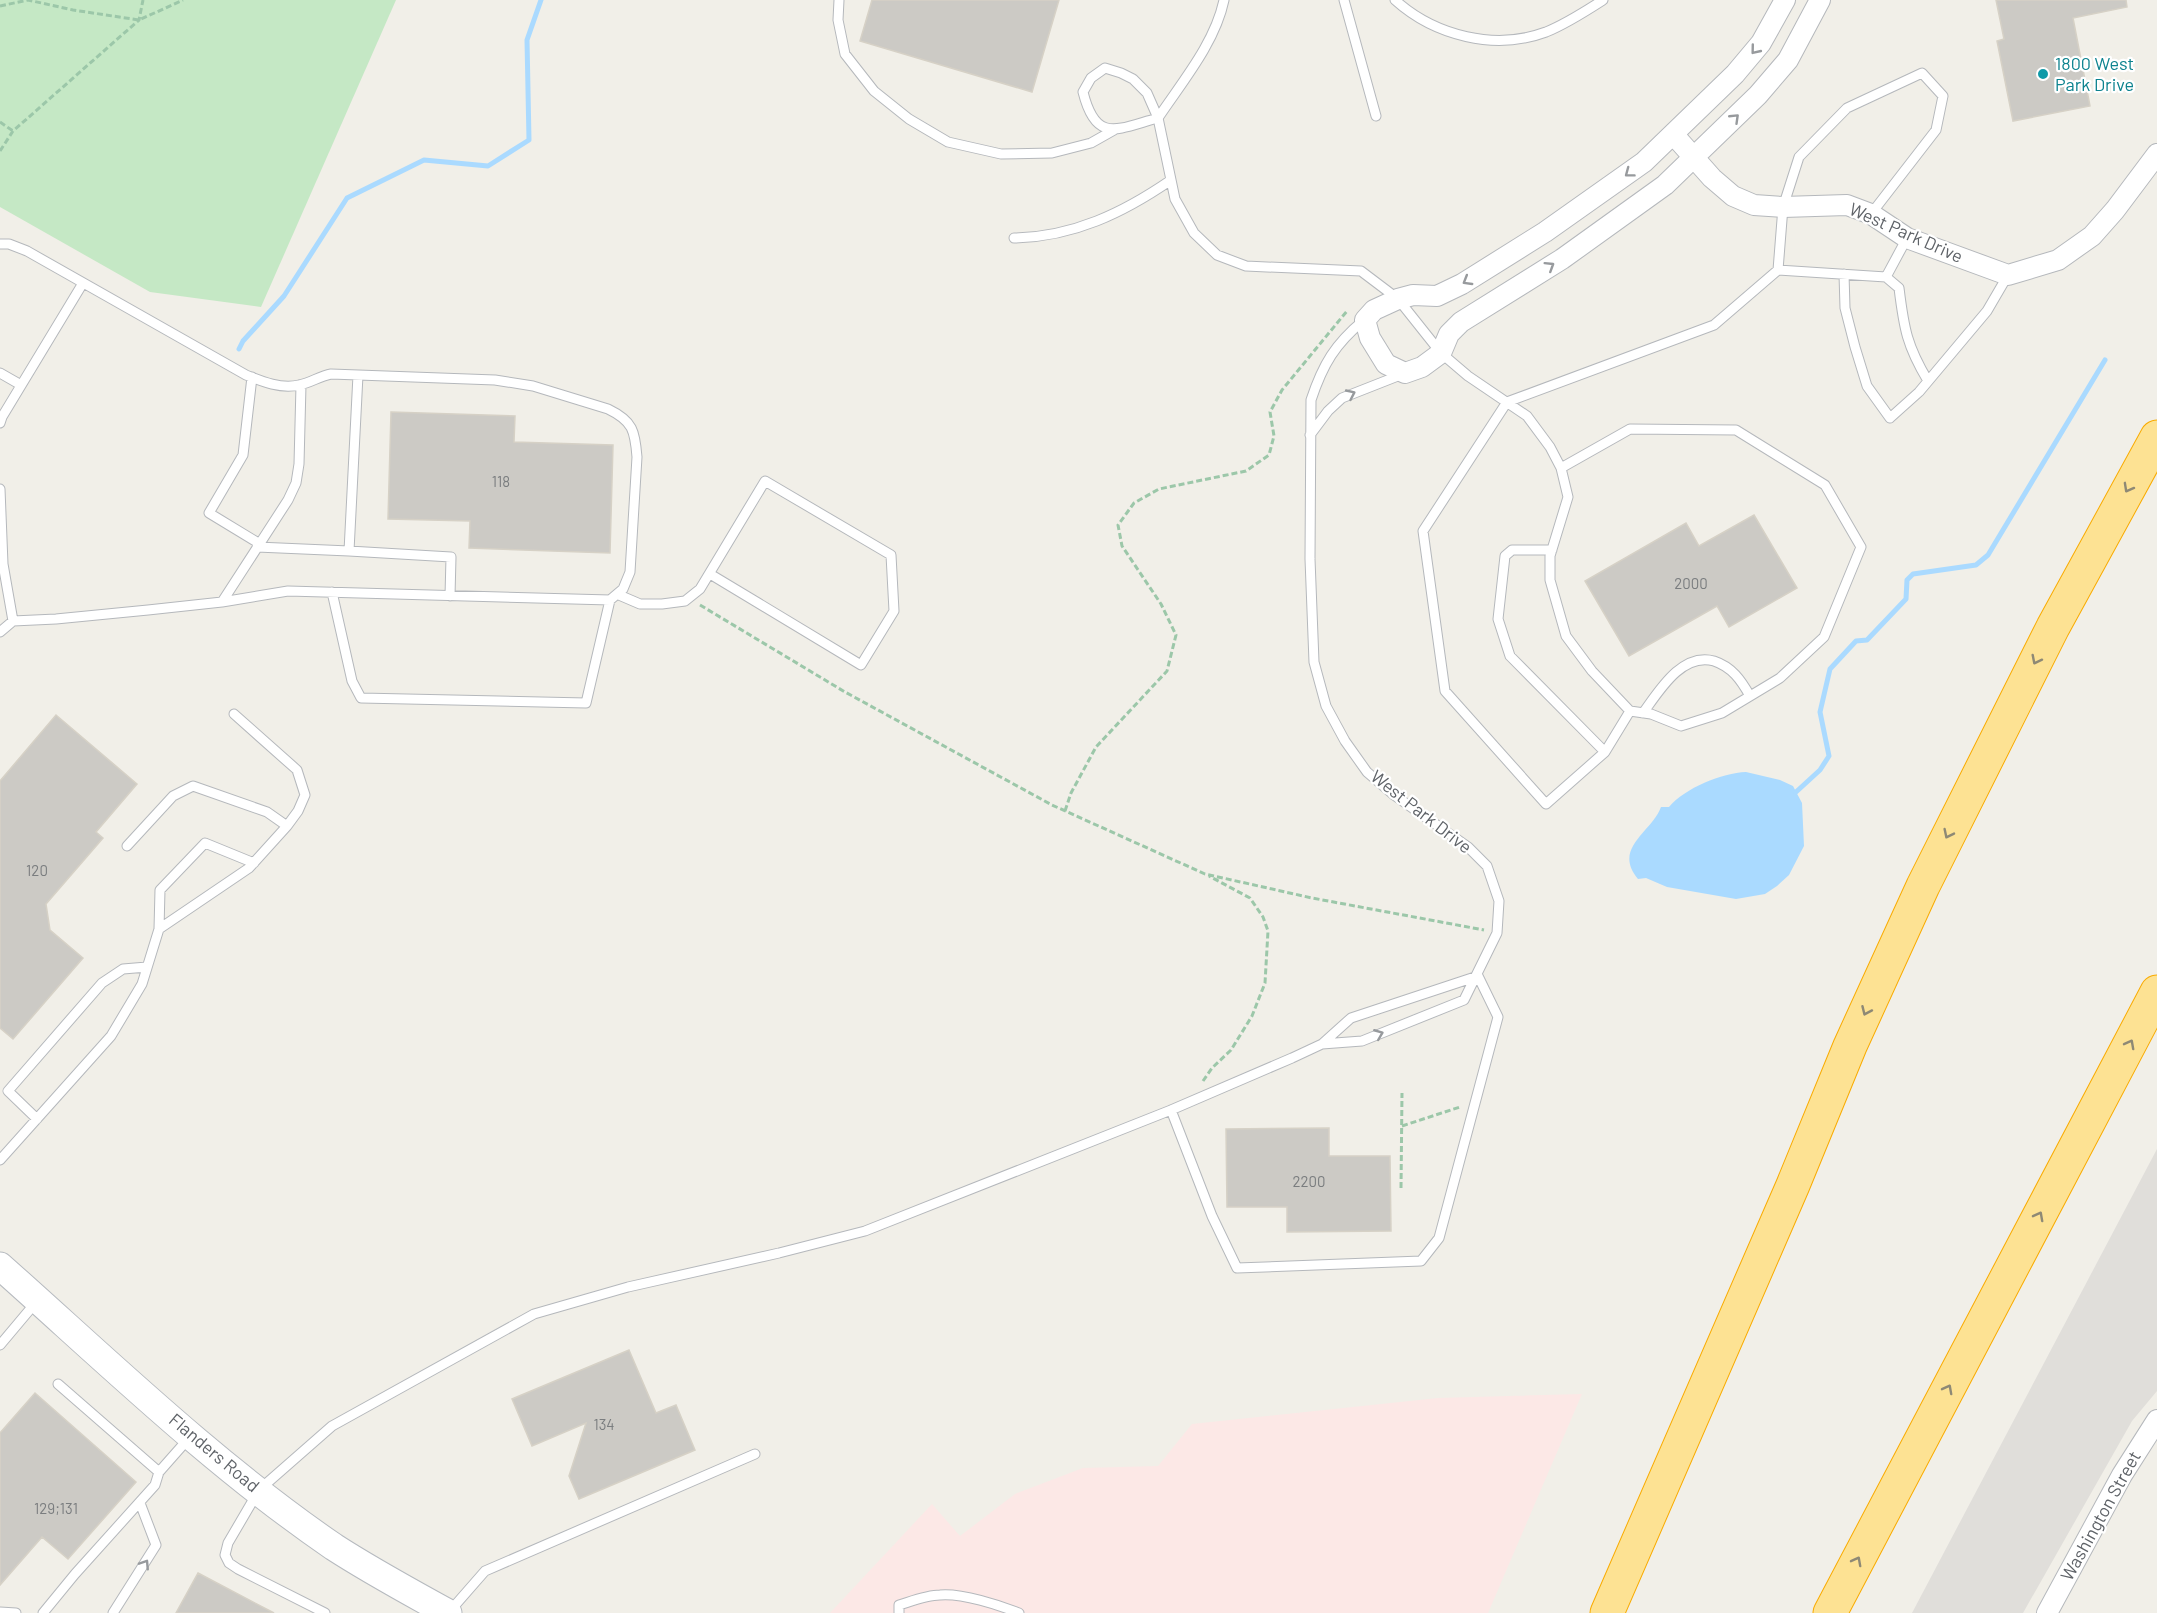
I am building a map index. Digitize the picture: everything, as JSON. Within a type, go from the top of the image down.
[{"type":"highway","points":[[1607,1613],[1793,1185],[1855,1036],[1918,896],[2053,627],[2157,437]]},
{"type":"highway","points":[[1830,1613],[2157,992]]},
{"type":"main road","name":"Flanders Road","points":[[0,1266],[259,1491],[357,1562],[448,1613]]},
{"type":"street","name":"West Park Drive","points":[[1362,322],[1374,310],[1398,298],[1413,295],[1437,296],[1462,284],[1605,191],[1644,162],[1735,74],[1761,43],[1785,0]]},
{"type":"street","points":[[1362,322],[1386,364],[1405,373],[1422,367],[1441,353],[1449,334],[1461,322],[1562,259],[1665,185],[1758,95],[1788,60],[1820,0]]},
{"type":"street","name":"West Park Drive","points":[[1673,134],[1712,178],[1733,196],[1754,205],[1783,207],[1847,204],[1871,214],[1907,238],[2008,275]]},
{"type":"street","points":[[2008,275],[2058,260],[2092,236],[2115,210],[2157,154]]},
{"type":"street","name":"Washington Street","points":[[2047,1613],[2122,1475],[2157,1420]]},
{"type":"lane","points":[[839,0],[838,20],[845,54],[874,91],[909,118],[948,142],[1001,154],[1052,153],[1091,143],[1114,130],[1158,118],[1204,47],[1220,16],[1224,0]]},
{"type":"lane","points":[[1344,0],[1376,116]]},
{"type":"lane","points":[[1395,0],[1428,24],[1460,35],[1503,41],[1546,32],[1603,0]]},
{"type":"lane","points":[[1114,130],[1100,127],[1088,113],[1083,92],[1091,78],[1105,68],[1121,73],[1147,93],[1158,118],[1175,199],[1194,233],[1217,255],[1246,266],[1361,271],[1398,298],[1441,353],[1468,376],[1527,416],[1551,447],[1561,468],[1568,497],[1552,550],[1550,579],[1566,636],[1592,670],[1630,711],[1681,726],[1722,712],[1780,678],[1824,637],[1861,547],[1825,485],[1736,430],[1630,429],[1561,468]]},
{"type":"lane","points":[[1778,270],[1783,207],[1799,157],[1848,108],[1922,74],[1943,96],[1936,130],[1871,214]]},
{"type":"lane","points":[[1014,238],[1035,238],[1072,231],[1105,219],[1145,198],[1171,180]]},
{"type":"lane","points":[[1886,277],[1907,238]]},
{"type":"lane","points":[[0,244],[9,244],[27,251],[252,377],[285,387],[301,385],[331,374],[517,382],[608,409],[627,420],[636,439],[637,457],[630,572],[619,595],[610,600],[288,591],[222,602],[68,618],[13,621],[0,632]]},
{"type":"lane","points":[[1630,711],[1605,752],[1546,804],[1445,691],[1423,531],[1508,402],[1714,325],[1778,270],[1886,277],[1899,288],[1904,330],[1912,356],[1928,381]]},
{"type":"lane","points":[[1844,274],[1845,308],[1855,347],[1868,386],[1890,418],[1928,381],[1987,311],[2008,275]]},
{"type":"lane","points":[[0,423],[83,283]]},
{"type":"lane","name":"West Park Drive","points":[[1322,1044],[1362,1041],[1464,1000],[1478,976],[1497,933],[1499,901],[1487,866],[1468,847],[1394,795],[1367,772],[1345,741],[1326,706],[1314,662],[1310,559],[1311,400],[1319,377],[1337,346],[1362,322]]},
{"type":"lane","points":[[0,373],[21,386]]},
{"type":"lane","points":[[1310,435],[1328,411],[1342,398],[1405,373]]},
{"type":"lane","points":[[349,550],[358,375]]},
{"type":"lane","points":[[252,377],[243,455],[209,513],[259,545],[451,557],[450,596]]},
{"type":"lane","points":[[222,602],[296,483],[301,385]]},
{"type":"lane","points":[[619,595],[640,604],[686,601],[700,590],[765,481],[891,555],[894,611],[861,665],[710,574]]},
{"type":"lane","points":[[0,489],[2,562],[13,621]]},
{"type":"lane","points":[[1552,550],[1512,550],[1505,556],[1498,619],[1510,656],[1605,752]]},
{"type":"lane","points":[[332,592],[352,681],[362,698],[586,703],[610,600]]},
{"type":"lane","points":[[1643,713],[1670,679],[1685,665],[1695,660],[1705,659],[1728,667],[1741,679],[1750,696]]},
{"type":"lane","points":[[159,929],[249,868],[287,826],[298,811],[305,795],[297,770],[234,714]]},
{"type":"lane","points":[[127,846],[173,796],[193,786],[267,812],[287,826]]},
{"type":"lane","points":[[0,1160],[111,1035],[142,984],[159,929],[160,890],[205,843],[254,862]]},
{"type":"lane","points":[[8,1092],[102,983],[123,969],[147,967]]},
{"type":"lane","points":[[1171,1110],[1212,1216],[1237,1268],[1421,1261],[1439,1238],[1498,1017],[1478,976]]},
{"type":"lane","name":"West Park Drive","points":[[325,1613],[238,1569],[229,1563],[225,1555],[228,1543],[259,1491],[332,1425],[534,1314],[628,1287],[865,1231],[1171,1110],[1322,1044],[1351,1018],[1478,976]]},
{"type":"lane","points":[[0,1084],[37,1119]]},
{"type":"lane","points":[[0,1345],[38,1300]]},
{"type":"lane","points":[[58,1384],[159,1472]]},
{"type":"lane","points":[[43,1613],[140,1503],[155,1485],[159,1472],[192,1435]]},
{"type":"lane","points":[[448,1613],[485,1571],[755,1454]]},
{"type":"lane","points":[[113,1613],[156,1545],[140,1503]]},
{"type":"lane","points":[[899,1613],[898,1605],[940,1594],[971,1599],[1019,1613]]},
{"type":"lane","points":[[0,1612],[16,1613]]},
{"type":"path","points":[[0,6],[28,0],[73,10],[139,20]]},
{"type":"path","points":[[139,20],[144,0]]},
{"type":"path","points":[[0,151],[13,131],[139,20],[183,0]]},
{"type":"path","points":[[0,122],[13,131]]},
{"type":"path","points":[[1065,811],[1071,793],[1096,747],[1167,670],[1176,635],[1161,604],[1122,546],[1118,525],[1134,503],[1159,489],[1245,471],[1269,455],[1274,436],[1270,412],[1282,390],[1348,310],[1362,322]]},
{"type":"path","points":[[689,598],[846,692],[1052,806],[1204,874],[1250,898],[1263,917],[1268,931],[1265,983],[1252,1016],[1231,1050],[1212,1068],[1189,1102]]},
{"type":"path","points":[[1204,874],[1312,898],[1497,933]]},
{"type":"path","points":[[1401,1188],[1402,1094]]},
{"type":"path","points":[[1402,1126],[1455,1107],[1475,1104]]},
{"type":"shaded area","points":[[2157,1149],[2157,1391],[2132,1421],[2023,1613],[1912,1613]]},
{"type":"shaded area","points":[[1582,1394],[1488,1613],[830,1613],[932,1504],[960,1536],[1015,1494],[1083,1468],[1158,1466],[1192,1424],[1438,1398]]},
{"type":"green space","points":[[0,0],[396,0],[261,307],[150,292],[0,207]]},
{"type":"water","points":[[1746,772],[1780,780],[1793,786],[1802,803],[1804,846],[1789,875],[1765,894],[1736,899],[1667,887],[1646,878],[1638,879],[1631,868],[1629,858],[1631,849],[1661,807],[1669,807],[1684,794],[1705,783],[1726,775]]},
{"type":"building","points":[[872,0],[1059,0],[1032,92],[860,41]]},
{"type":"building","name":"1800 West Park Drive","points":[[1996,0],[2126,0],[2127,7],[2073,18],[2090,106],[2013,121],[1997,41],[2004,39]]},
{"type":"building","points":[[391,412],[515,416],[514,442],[613,445],[610,553],[469,548],[470,521],[388,519]]},
{"type":"building","points":[[1754,515],[1797,588],[1729,627],[1717,606],[1629,656],[1585,581],[1686,523],[1699,546]]},
{"type":"building","points":[[56,715],[137,784],[96,832],[103,838],[46,904],[50,930],[83,958],[13,1039],[0,1028],[0,781]]},
{"type":"building","points":[[1329,1128],[1329,1156],[1390,1156],[1391,1231],[1287,1232],[1287,1207],[1227,1207],[1226,1129]]},
{"type":"building","points":[[629,1350],[656,1413],[676,1405],[695,1450],[579,1499],[569,1476],[586,1423],[532,1446],[512,1399]]},
{"type":"building","points":[[35,1393],[136,1482],[68,1559],[42,1537],[0,1585],[0,1433]]},
{"type":"building","points":[[198,1573],[274,1613],[176,1613]]},
{"type":"waterway","points":[[239,349],[243,341],[284,296],[347,198],[424,160],[488,166],[529,140],[527,40],[541,0]]},
{"type":"waterway","points":[[1796,792],[1820,770],[1829,756],[1820,712],[1830,669],[1856,641],[1867,640],[1906,599],[1907,580],[1913,574],[1976,565],[1988,555],[2105,360]]},
{"type":"place","name":"1800 West Park Drive","points":[[2043,74]]}]
